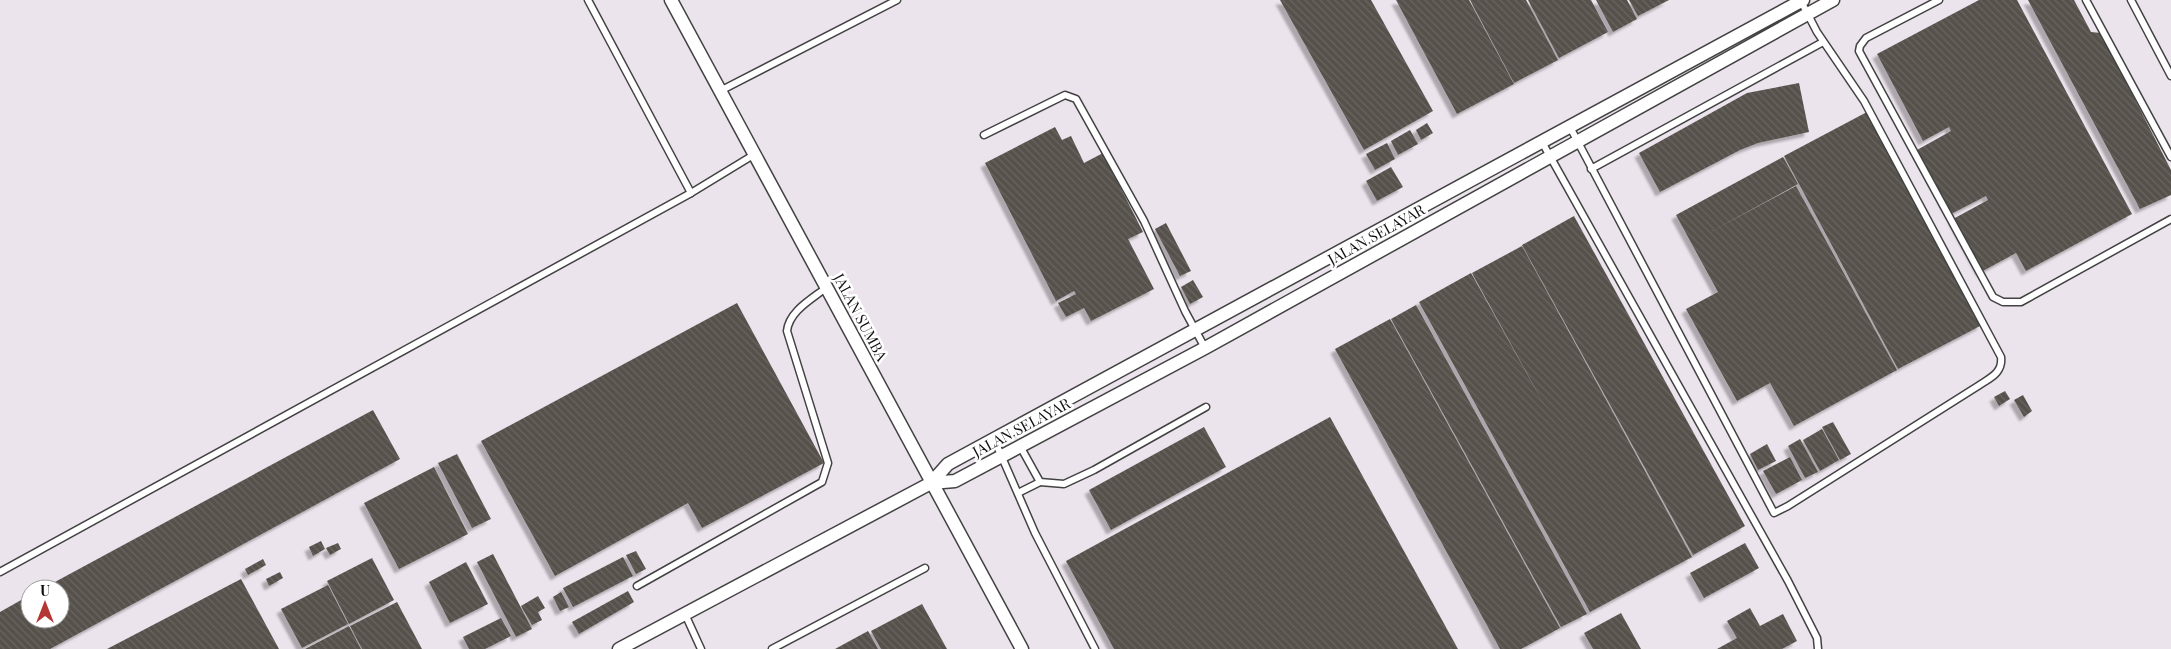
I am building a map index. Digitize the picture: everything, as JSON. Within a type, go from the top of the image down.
[{"type":"street","name":"JALAN SUMBA","points":[[671,0],[1022,649]]},
{"type":"street","name":"JALAN SELAYAR","points":[[619,649],[931,483],[948,464],[1802,1]]},
{"type":"street","name":"JALAN SELAYAR","points":[[931,483],[955,481],[1206,348],[1829,1]]},
{"type":"street","points":[[1638,90],[1645,103]]},
{"type":"street","points":[[1429,203],[1436,219]]},
{"type":"street","points":[[1298,274],[1306,291]]},
{"type":"lane","points":[[588,0],[691,193]]},
{"type":"lane","points":[[720,91],[897,0]]},
{"type":"lane","points":[[1938,0],[1866,38],[1860,46],[1860,51],[1993,296],[2004,302],[2020,302],[2171,219]]},
{"type":"lane","points":[[2086,0],[2171,158]]},
{"type":"lane","points":[[2131,0],[2171,76]]},
{"type":"lane","points":[[1570,127],[1774,513],[1788,506],[1978,386],[1998,372],[2002,365],[2001,357],[1969,294],[1864,101],[1824,42],[1802,1]]},
{"type":"lane","points":[[1591,168],[1824,42]]},
{"type":"lane","points":[[984,135],[1065,95],[1076,99],[1144,221],[1195,330],[1206,348]]},
{"type":"lane","points":[[1542,142],[1788,581],[1817,638],[1818,649]]},
{"type":"lane","points":[[0,572],[691,193],[755,154]]},
{"type":"lane","points":[[637,586],[822,482],[828,463],[787,331],[788,324],[798,310],[827,287]]},
{"type":"lane","points":[[1018,493],[1040,482],[1064,484],[1094,470],[1206,407]]},
{"type":"lane","points":[[994,439],[1035,533],[1095,649]]},
{"type":"lane","points":[[1020,446],[1040,482]]},
{"type":"lane","points":[[772,649],[925,568]]},
{"type":"lane","points":[[685,614],[701,649]]},
{"type":"shaded area","points":[[0,0],[2171,0],[2171,649],[0,649]]},
{"type":"building","points":[[1280,0],[1371,0],[1433,111],[1364,150]]},
{"type":"building","points":[[1396,0],[1469,0],[1514,84],[1457,114]]},
{"type":"building","points":[[1470,0],[1526,0],[1558,60],[1514,83]]},
{"type":"building","points":[[1528,0],[1591,0],[1608,32],[1559,58]]},
{"type":"building","points":[[1596,0],[1627,0],[1637,19],[1613,32]]},
{"type":"building","points":[[1629,0],[1669,0],[1638,16]]},
{"type":"building","points":[[1979,0],[2017,0],[2132,214],[2026,271],[2016,253],[1981,272],[1953,219],[1988,200],[1986,196],[1951,214],[1917,150],[1951,131],[1949,127],[1923,141],[1877,54]]},
{"type":"building","points":[[2028,0],[2074,0],[2091,32],[2101,33],[2171,170],[2171,195],[2140,209]]},
{"type":"building","points":[[1799,83],[1809,132],[1758,143],[1740,150],[1660,192],[1639,153],[1747,93]]},
{"type":"building","points":[[1867,112],[1982,325],[1898,369],[1784,156]]},
{"type":"building","points":[[1427,123],[1433,133],[1421,140],[1416,130]]},
{"type":"building","points":[[1055,127],[1062,140],[1071,136],[1084,163],[1103,153],[1143,232],[1128,239],[1154,289],[1091,321],[1084,308],[1066,317],[1058,303],[1076,294],[1074,291],[1056,301],[985,163]]},
{"type":"building","points":[[1410,130],[1418,144],[1398,155],[1391,141]]},
{"type":"building","points":[[1387,143],[1395,159],[1375,170],[1366,154]]},
{"type":"building","points":[[1783,157],[1798,184],[1712,231],[1796,186],[1897,370],[1794,426],[1770,383],[1737,401],[1686,309],[1718,292],[1676,215]]},
{"type":"building","points":[[1391,167],[1403,187],[1377,201],[1366,181]]},
{"type":"building","points":[[1574,216],[1745,526],[1693,555],[1522,245]]},
{"type":"building","points":[[1166,223],[1191,271],[1180,276],[1155,229]]},
{"type":"building","points":[[1522,246],[1692,557],[1590,612],[1419,302],[1471,273],[1546,408],[1472,273]]},
{"type":"building","points":[[1193,280],[1203,297],[1190,304],[1181,287]]},
{"type":"building","points":[[737,303],[824,463],[702,528],[688,503],[555,576],[481,441]]},
{"type":"building","points":[[1416,305],[1587,614],[1561,627],[1391,319]]},
{"type":"building","points":[[1390,319],[1560,628],[1521,649],[1500,649],[1335,349]]},
{"type":"building","points":[[2005,391],[2010,399],[1999,406],[1994,397]]},
{"type":"building","points":[[2023,395],[2032,411],[2024,417],[2014,400]]},
{"type":"building","points":[[373,410],[400,459],[50,649],[0,649],[0,612],[20,601],[20,629],[70,629],[70,579],[60,579]]},
{"type":"building","points":[[1330,417],[1458,649],[1114,649],[1066,561]]},
{"type":"building","points":[[1833,422],[1851,454],[1840,460],[1822,427]]},
{"type":"building","points":[[1204,427],[1226,467],[1111,530],[1089,490]]},
{"type":"building","points":[[1822,429],[1839,460],[1820,471],[1803,440]]},
{"type":"building","points":[[1800,439],[1818,472],[1805,478],[1788,446]]},
{"type":"building","points":[[1767,444],[1776,461],[1758,470],[1750,454]]},
{"type":"building","points":[[457,454],[491,519],[472,528],[438,463]]},
{"type":"building","points":[[1790,457],[1802,480],[1776,494],[1763,471]]},
{"type":"building","points":[[434,467],[468,534],[399,569],[364,503]]},
{"type":"building","points":[[321,541],[325,549],[313,556],[309,547]]},
{"type":"building","points":[[338,543],[341,549],[330,555],[326,548]]},
{"type":"building","points":[[1745,543],[1759,568],[1704,598],[1690,573]]},
{"type":"building","points":[[636,551],[646,569],[636,574],[626,555]]},
{"type":"building","points":[[493,554],[532,629],[516,637],[477,562]]},
{"type":"building","points":[[623,557],[633,576],[573,607],[563,588]]},
{"type":"building","points":[[372,558],[394,600],[349,624],[327,581]]},
{"type":"building","points":[[263,559],[266,565],[248,575],[245,569]]},
{"type":"building","points":[[466,562],[488,604],[450,623],[429,582]]},
{"type":"building","points":[[280,572],[283,578],[269,586],[266,579]]},
{"type":"building","points":[[241,579],[279,649],[107,649]]},
{"type":"building","points":[[328,585],[348,624],[302,648],[281,609]]},
{"type":"building","points":[[628,591],[634,602],[579,634],[572,622]]},
{"type":"building","points":[[561,592],[569,607],[560,611],[553,597]]},
{"type":"building","points":[[538,596],[545,608],[538,612],[542,620],[532,625],[521,606]]},
{"type":"building","points":[[397,602],[422,649],[362,649],[350,626]]},
{"type":"building","points":[[922,604],[947,649],[881,649],[871,631]]},
{"type":"building","points":[[1750,608],[1760,626],[1783,614],[1797,641],[1782,649],[1717,649],[1737,638],[1727,621]]},
{"type":"building","points":[[1621,613],[1641,649],[1593,649],[1584,633]]},
{"type":"building","points":[[501,618],[511,636],[485,649],[469,649],[463,637]]},
{"type":"building","points":[[349,626],[361,649],[305,649]]},
{"type":"building","points":[[868,631],[878,649],[835,649]]}]
